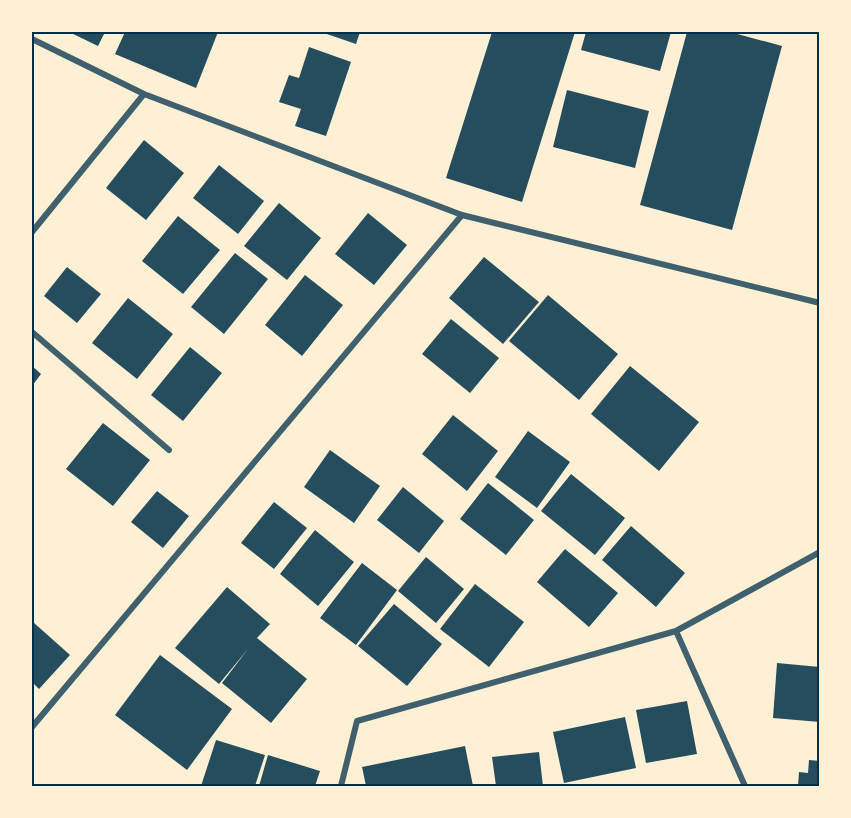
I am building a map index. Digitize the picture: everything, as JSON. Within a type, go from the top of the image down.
[{"type":"street","points":[[32,39],[144,94],[462,215],[819,303]]},
{"type":"street","points":[[32,232],[144,94]]},
{"type":"street","points":[[32,727],[462,215]]},
{"type":"street","points":[[32,332],[169,450]]},
{"type":"street","points":[[341,786],[357,721],[676,631],[819,552]]},
{"type":"street","points":[[676,631],[745,786]]},
{"type":"building","points":[[69,32],[105,32],[98,46]]},
{"type":"building","points":[[125,32],[218,32],[196,88],[115,54]]},
{"type":"building","points":[[321,32],[360,32],[356,44]]},
{"type":"building","points":[[492,32],[575,32],[522,202],[446,178]]},
{"type":"building","points":[[586,32],[671,32],[660,71],[581,50]]},
{"type":"building","points":[[687,32],[730,32],[782,46],[732,230],[640,205]]},
{"type":"building","points":[[309,47],[351,62],[326,136],[295,126],[301,109],[279,102],[289,75],[299,78]]},
{"type":"building","points":[[567,90],[649,111],[635,168],[553,147]]},
{"type":"building","points":[[144,140],[184,173],[146,220],[106,188]]},
{"type":"building","points":[[219,165],[264,201],[238,234],[193,198]]},
{"type":"building","points":[[279,203],[321,238],[287,280],[244,246]]},
{"type":"building","points":[[368,213],[407,245],[374,285],[335,254]]},
{"type":"building","points":[[178,216],[220,250],[183,294],[142,261]]},
{"type":"building","points":[[235,253],[268,279],[224,334],[191,307]]},
{"type":"building","points":[[484,257],[539,302],[503,344],[449,298]]},
{"type":"building","points":[[67,267],[101,294],[77,323],[44,296]]},
{"type":"building","points":[[305,275],[343,305],[302,356],[265,325]]},
{"type":"building","points":[[548,295],[618,354],[579,400],[509,341]]},
{"type":"building","points":[[128,298],[173,334],[137,379],[92,343]]},
{"type":"building","points":[[451,319],[499,358],[470,393],[422,354]]},
{"type":"building","points":[[190,347],[222,373],[183,421],[151,395]]},
{"type":"building","points":[[32,366],[41,374],[32,386]]},
{"type":"building","points":[[630,366],[699,422],[659,471],[591,414]]},
{"type":"building","points":[[453,415],[498,451],[467,491],[422,454]]},
{"type":"building","points":[[103,423],[150,460],[113,506],[66,469]]},
{"type":"building","points":[[528,431],[570,462],[537,508],[495,477]]},
{"type":"building","points":[[330,450],[380,486],[354,523],[304,487]]},
{"type":"building","points":[[571,474],[625,518],[595,555],[541,511]]},
{"type":"building","points":[[488,483],[534,520],[506,555],[460,519]]},
{"type":"building","points":[[403,487],[444,521],[419,553],[377,520]]},
{"type":"building","points":[[157,491],[189,516],[163,548],[131,522]]},
{"type":"building","points":[[274,502],[307,528],[274,569],[241,543]]},
{"type":"building","points":[[631,526],[685,573],[656,607],[602,560]]},
{"type":"building","points":[[315,530],[354,562],[318,606],[280,574]]},
{"type":"building","points":[[565,549],[618,593],[589,627],[537,582]]},
{"type":"building","points":[[426,557],[464,589],[436,623],[398,591]]},
{"type":"building","points":[[362,563],[397,590],[356,645],[320,618]]},
{"type":"building","points":[[475,584],[524,622],[489,667],[440,629]]},
{"type":"building","points":[[227,587],[270,624],[257,638],[307,679],[271,723],[222,683],[248,649],[219,684],[175,648]]},
{"type":"building","points":[[394,604],[442,644],[407,686],[358,646]]},
{"type":"building","points":[[33,622],[70,655],[39,689],[32,682]]},
{"type":"building","points":[[160,655],[232,709],[187,770],[115,715]]},
{"type":"building","points":[[777,663],[820,667],[820,722],[773,718]]},
{"type":"building","points":[[687,701],[697,754],[646,763],[636,710]]},
{"type":"building","points":[[625,717],[636,768],[564,783],[553,732]]},
{"type":"building","points":[[216,740],[265,755],[255,786],[201,786]]},
{"type":"building","points":[[465,746],[473,786],[366,786],[362,767]]},
{"type":"building","points":[[539,752],[543,786],[496,786],[492,757]]},
{"type":"building","points":[[268,755],[320,771],[315,786],[259,786]]},
{"type":"building","points":[[809,760],[820,761],[820,786],[798,786],[799,772],[808,773]]}]
